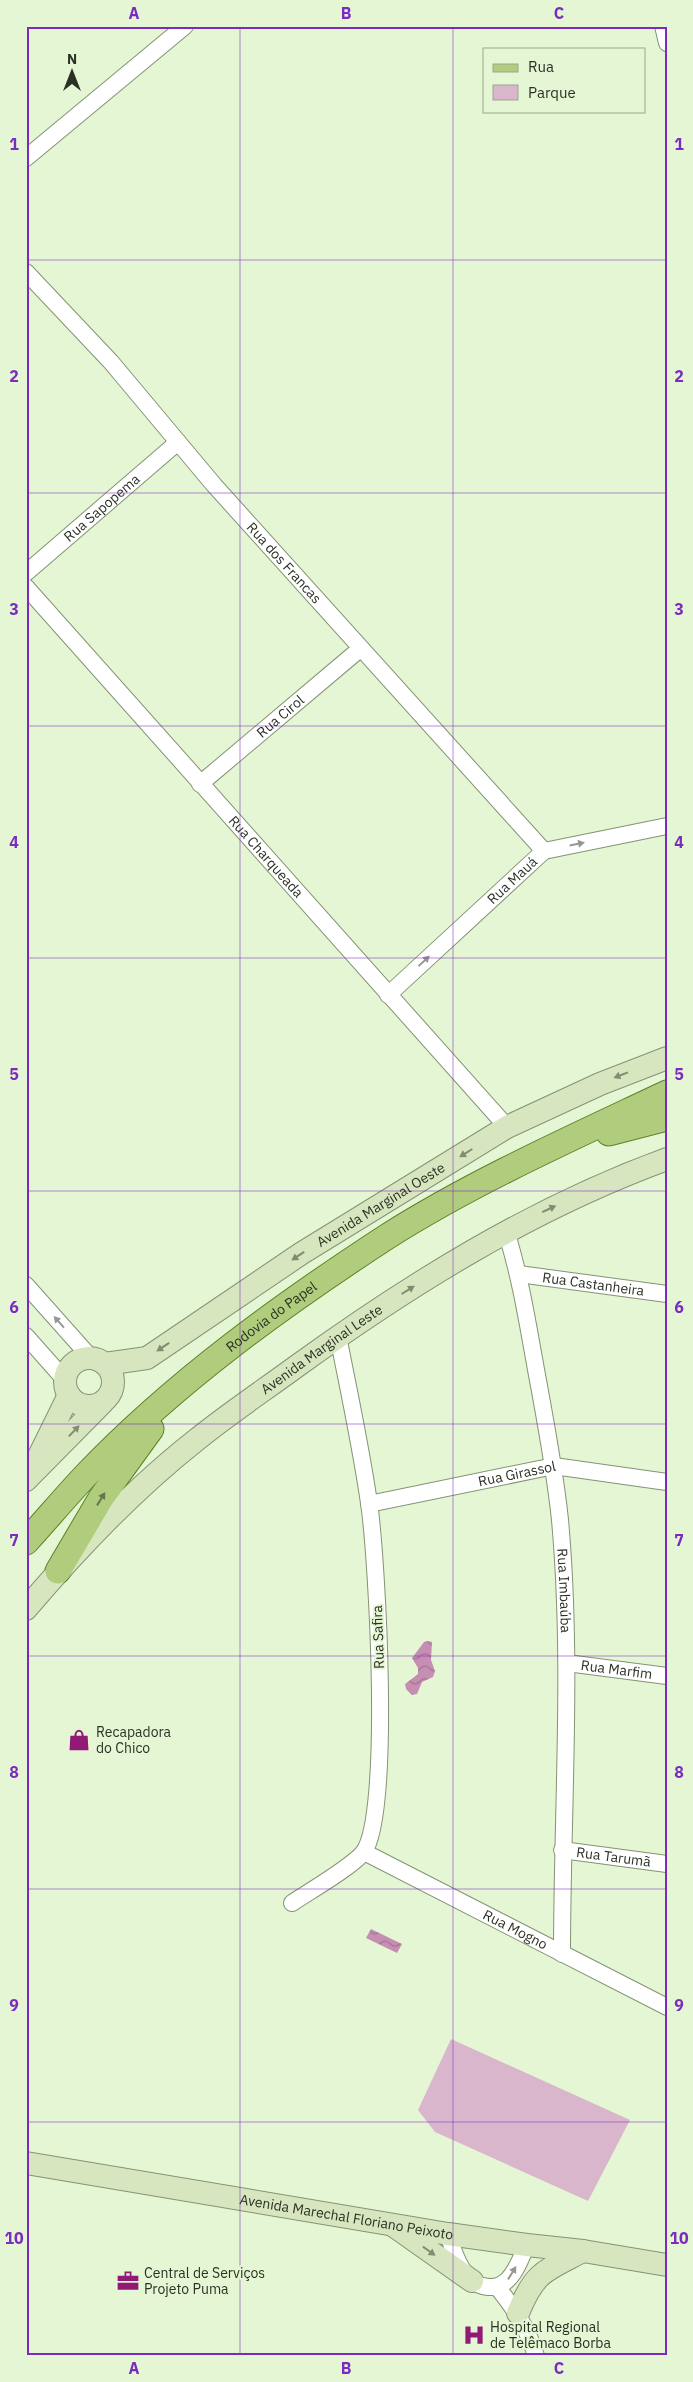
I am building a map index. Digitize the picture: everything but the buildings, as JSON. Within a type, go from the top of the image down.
[{"type":"main road","name":"Avenida Marginal Oeste","points":[[27,1479],[67,1388],[67,1373],[76,1362],[147,1358],[302,1253],[507,1127],[600,1084],[667,1058]]},
{"type":"main road","name":"Rodovia do Papel","points":[[26,1542],[88,1473],[147,1417],[220,1355],[300,1296],[390,1236],[556,1146],[667,1093]]},
{"type":"main road","name":"Rodovia do Papel","points":[[556,1146],[667,1118]]},
{"type":"main road","name":"Avenida Marginal Leste","points":[[26,1609],[58,1571],[144,1486],[194,1441],[360,1320],[506,1232],[632,1172],[667,1159]]},
{"type":"main road","name":"Avenida Marginal Oeste","points":[[27,1479],[108,1398],[114,1384],[110,1369],[98,1361]]},
{"type":"main road","points":[[67,1388],[80,1405],[88,1406],[102,1403]]},
{"type":"main road","points":[[58,1571],[101,1498],[177,1391]]},
{"type":"main road","name":"Avenida Marechal Floriano Peixoto","points":[[26,2162],[389,2222],[448,2234],[527,2245],[583,2250],[667,2265]]},
{"type":"main road","points":[[389,2222],[472,2281]]},
{"type":"main road","points":[[518,2313],[531,2283],[540,2274],[583,2250]]},
{"type":"street","points":[[26,158],[185,26]]},
{"type":"street","points":[[663,26],[667,43]]},
{"type":"street","name":"Rua dos Francas","points":[[26,272],[111,362],[178,442],[360,649],[544,851]]},
{"type":"street","name":"Rua Sapopema","points":[[26,573],[178,442]]},
{"type":"street","name":"Rua Charqueada","points":[[26,586],[200,784],[507,1127]]},
{"type":"street","name":"Rua Cirol","points":[[200,784],[360,649]]},
{"type":"street","name":"Rua Mauá","points":[[388,995],[544,851],[667,826]]},
{"type":"street","name":"Rua Imbaúba","points":[[506,1232],[519,1274],[554,1466],[560,1522],[567,1663],[562,1850],[562,1954]]},
{"type":"street","name":"Rua Castanheira","points":[[519,1274],[667,1294]]},
{"type":"street","points":[[26,1285],[98,1361]]},
{"type":"street","points":[[26,1336],[67,1388]]},
{"type":"street","name":"Rua Safira","points":[[338,1336],[369,1504],[378,1623],[380,1715],[376,1806],[364,1852]]},
{"type":"street","name":"Rua Girassol","points":[[369,1504],[554,1466],[667,1482]]},
{"type":"street","name":"Rua Marfim","points":[[567,1663],[667,1676]]},
{"type":"street","name":"Rua Tarumã","points":[[562,1850],[667,1864]]},
{"type":"street","points":[[292,1903],[364,1852]]},
{"type":"street","name":"Rua Mogno","points":[[364,1852],[667,2007]]},
{"type":"street","points":[[448,2234],[455,2256],[472,2281],[484,2286],[498,2287],[507,2281],[527,2245]]},
{"type":"street","points":[[498,2287],[518,2313],[530,2335],[536,2356]]},
{"type":"green space","points":[[451,2039],[630,2120],[588,2201],[435,2132],[418,2110]]},
{"type":"water","points":[[424,1642],[432,1642],[431,1660],[435,1671],[433,1677],[422,1682],[417,1694],[412,1695],[406,1689],[405,1684],[418,1674],[418,1668],[412,1658]]},
{"type":"water","points":[[371,1929],[402,1944],[397,1953],[366,1938]]},
{"type":"place","name":"Recapadora do Chico","points":[[79,1740]]},
{"type":"place","name":"Central de Serviços Projeto Puma","points":[[128,2281]]},
{"type":"place","name":"Hospital Regional de Telêmaco Borba","points":[[474,2335]]}]
